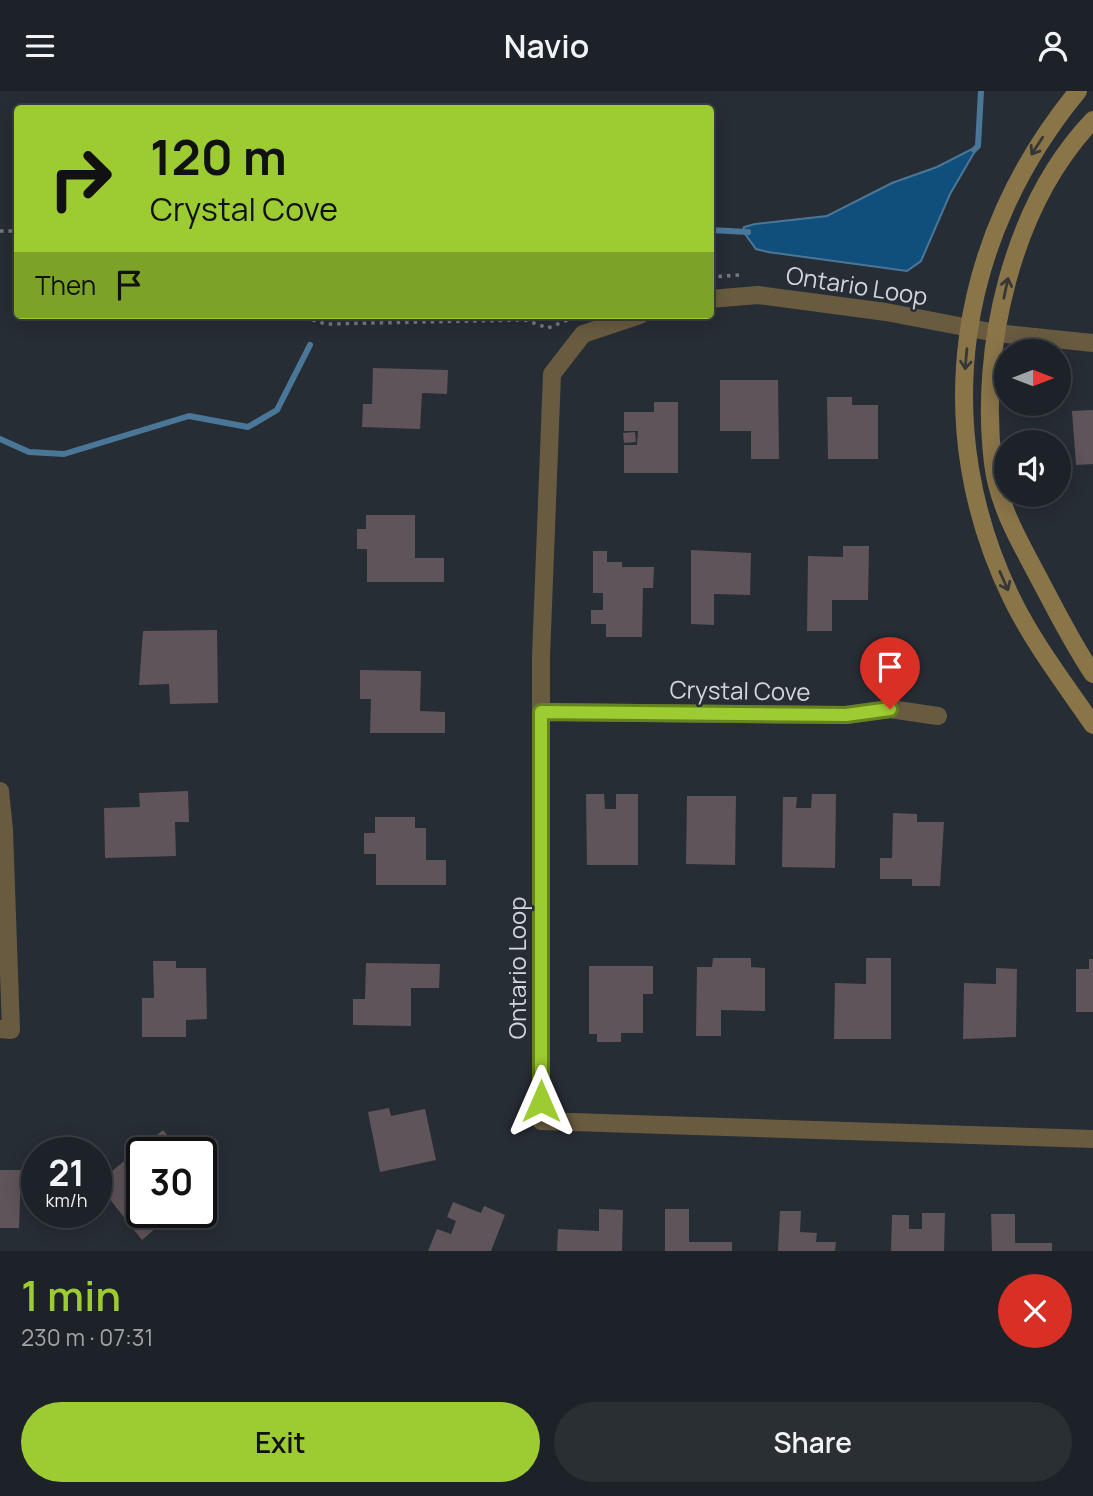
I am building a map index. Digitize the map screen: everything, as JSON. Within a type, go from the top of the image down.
[{"type":"street","points":[[1078,91],[1035,148],[999,216],[979,277],[969,328],[965,362],[965,433],[974,491],[986,536],[1013,601],[1030,632],[1093,725]]},
{"type":"street","points":[[1093,120],[1069,146],[1035,202],[1012,260],[996,333],[992,402],[993,464],[1005,508],[1073,643],[1093,674]]},
{"type":"street","name":"Ontario Loop","points":[[714,299],[758,295],[996,333],[1093,343]]},
{"type":"street","name":"Ontario Loop","points":[[628,319],[583,334],[552,374],[541,712],[541,1121],[1093,1139]]},
{"type":"street","name":"Crystal Cove","points":[[541,712],[846,715],[890,709],[939,716]]},
{"type":"street","points":[[0,791],[4,830],[11,1030],[0,1029]]},
{"type":"path","points":[[309,319],[326,324],[525,320],[548,328],[569,319]]},
{"type":"water","points":[[978,146],[950,194],[921,261],[907,271],[768,252],[756,249],[743,231],[744,227],[755,224],[827,216],[892,183],[937,167]]},
{"type":"building","points":[[373,368],[448,370],[447,394],[422,393],[420,429],[362,427],[363,404],[372,404]]},
{"type":"building","points":[[720,380],[778,380],[779,459],[751,459],[751,431],[720,431]]},
{"type":"building","points":[[827,397],[852,397],[852,405],[878,405],[878,459],[828,459]]},
{"type":"building","points":[[654,402],[678,402],[678,473],[624,473],[624,445],[637,445],[638,431],[624,431],[624,412],[654,412]]},
{"type":"building","points":[[1093,410],[1093,464],[1076,465],[1072,411]]},
{"type":"building","points":[[635,432],[636,442],[624,443],[623,433]]},
{"type":"building","points":[[366,515],[415,515],[415,558],[444,558],[444,582],[367,582],[367,549],[357,549],[357,529],[366,529]]},
{"type":"building","points":[[843,546],[869,546],[868,600],[832,600],[832,631],[807,631],[808,556],[843,557]]},
{"type":"building","points":[[691,550],[751,553],[750,595],[714,594],[714,625],[691,624]]},
{"type":"building","points":[[593,551],[607,551],[607,562],[622,562],[622,567],[654,567],[653,588],[643,588],[642,637],[606,637],[606,624],[591,624],[591,610],[603,610],[603,593],[593,593]]},
{"type":"building","points":[[217,630],[218,703],[170,704],[169,684],[139,685],[143,631]]},
{"type":"building","points":[[360,670],[421,671],[420,711],[445,712],[445,733],[370,733],[371,699],[360,699]]},
{"type":"building","points":[[188,791],[189,822],[175,822],[176,856],[105,858],[104,808],[140,807],[139,793]]},
{"type":"building","points":[[586,794],[604,794],[605,809],[616,809],[616,794],[638,794],[638,865],[587,865]]},
{"type":"building","points":[[812,794],[836,794],[835,868],[782,867],[783,797],[797,797],[796,808],[811,808]]},
{"type":"building","points":[[687,796],[736,796],[735,865],[686,864]]},
{"type":"building","points":[[893,813],[917,814],[917,822],[944,822],[940,886],[912,886],[912,879],[880,879],[880,858],[892,858]]},
{"type":"building","points":[[375,817],[415,817],[415,828],[426,828],[426,860],[446,860],[446,885],[376,885],[376,854],[364,854],[364,833],[375,833]]},
{"type":"building","points":[[713,958],[751,958],[751,967],[765,968],[765,1011],[721,1010],[721,1036],[696,1036],[697,967],[712,967]]},
{"type":"building","points":[[866,958],[891,958],[891,1039],[834,1039],[835,983],[866,984]]},
{"type":"building","points":[[1089,959],[1093,959],[1093,1012],[1076,1012],[1076,969],[1089,969]]},
{"type":"building","points":[[153,961],[176,961],[176,968],[206,968],[207,1019],[186,1020],[186,1037],[142,1037],[142,998],[154,998]]},
{"type":"building","points":[[366,963],[440,964],[439,988],[411,988],[411,1026],[353,1025],[353,999],[365,999]]},
{"type":"building","points":[[589,966],[653,966],[653,994],[643,994],[643,1033],[621,1033],[621,1042],[597,1042],[597,1034],[589,1034]]},
{"type":"building","points":[[996,968],[1017,969],[1016,1037],[963,1039],[964,983],[996,984]]},
{"type":"building","points":[[389,1108],[391,1116],[425,1109],[436,1160],[380,1172],[368,1112]]},
{"type":"building","points":[[163,1130],[169,1137],[154,1137]]},
{"type":"building","points":[[126,1160],[126,1220],[112,1202],[112,1171]]},
{"type":"building","points":[[0,1170],[21,1170],[19,1228],[0,1228]]},
{"type":"building","points":[[453,1202],[481,1213],[484,1206],[505,1215],[491,1251],[428,1251],[437,1229],[451,1234],[456,1221],[447,1217]]},
{"type":"building","points":[[599,1209],[623,1210],[622,1251],[557,1251],[558,1229],[599,1231]]},
{"type":"building","points":[[665,1209],[689,1209],[689,1242],[732,1242],[732,1251],[665,1251]]},
{"type":"building","points":[[780,1211],[801,1211],[800,1232],[817,1233],[816,1242],[836,1242],[835,1251],[778,1251]]},
{"type":"building","points":[[922,1213],[945,1213],[944,1251],[891,1251],[892,1215],[909,1215],[909,1229],[922,1229]]},
{"type":"building","points":[[991,1214],[1015,1214],[1015,1243],[1052,1243],[1052,1251],[992,1251]]},
{"type":"building","points":[[133,1228],[156,1228],[142,1240]]},
{"type":"waterway","points":[[974,150],[978,146],[981,91]]},
{"type":"waterway","points":[[714,230],[748,232]]},
{"type":"waterway","points":[[0,439],[29,452],[64,454],[189,416],[248,427],[277,410],[310,345]]},
{"type":"route","points":[[541,1101],[541,712],[846,715],[890,709]]}]
